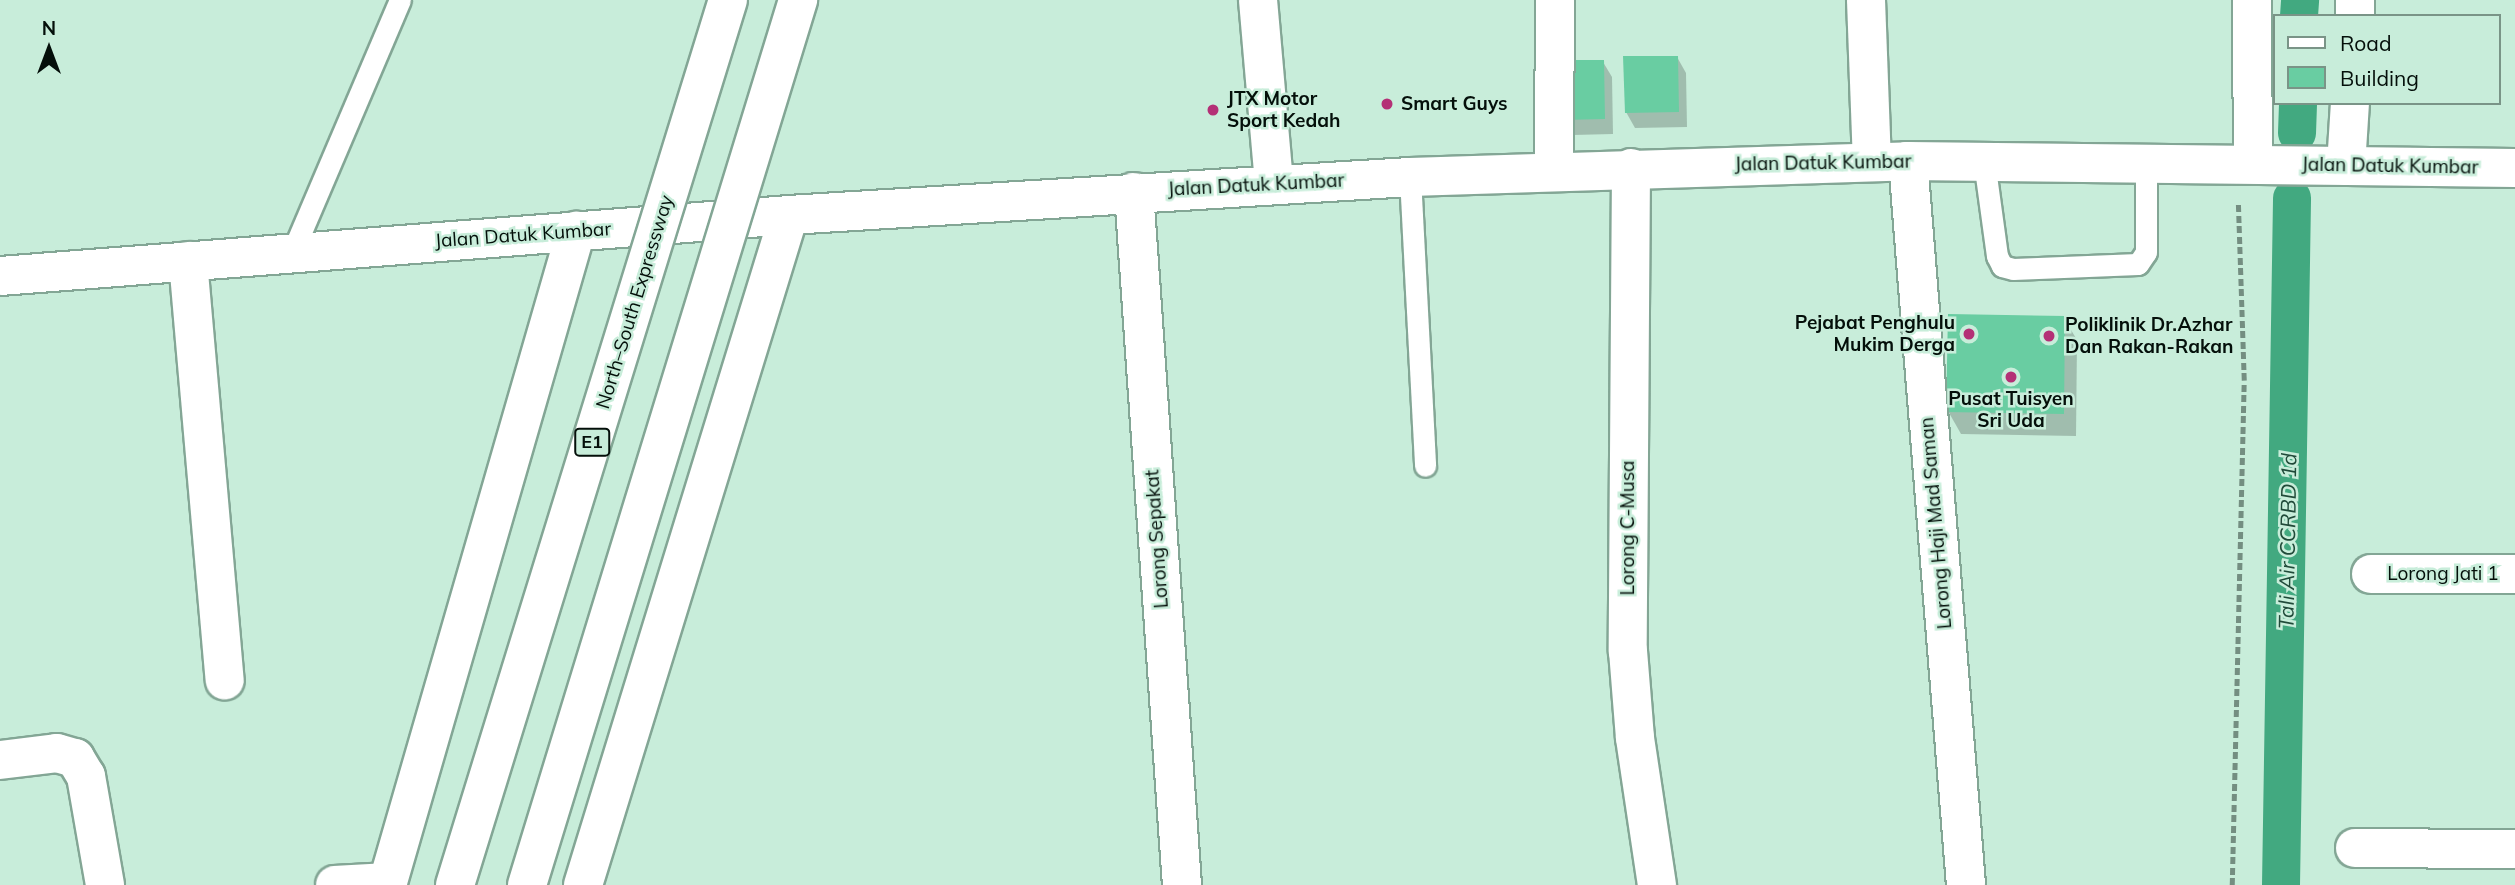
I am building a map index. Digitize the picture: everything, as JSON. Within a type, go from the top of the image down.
[{"type":"main road","name":"North–South Expressway","points":[[455,885],[728,0]]},
{"type":"main road","points":[[527,885],[798,0]]},
{"type":"main road","points":[[1258,0],[1273,183]]},
{"type":"main road","points":[[1554,171],[1555,0]]},
{"type":"main road","name":"Lorong Haji Mad Saman","points":[[1866,0],[1890,161],[1966,885]]},
{"type":"main road","points":[[2245,164],[2252,0]]},
{"type":"main road","points":[[2346,166],[2350,105]]},
{"type":"main road","name":"Jalan Datuk Kumbar","points":[[0,276],[789,215],[1273,183],[1410,177],[1890,161],[2146,161],[2515,168]]},
{"type":"main road","name":"Lorong C-Musa","points":[[1631,168],[1628,651],[1635,738],[1657,885]]},
{"type":"main road","name":"Lorong Sepakat","points":[[1134,192],[1182,885]]},
{"type":"main road","points":[[583,885],[789,215]]},
{"type":"main road","points":[[335,885],[388,882],[576,231]]},
{"type":"main road","points":[[188,261],[225,680]]},
{"type":"main road","name":"Lorong Jati 1","points":[[2371,574],[2515,574]]},
{"type":"main road","points":[[0,760],[57,753],[75,758],[81,765],[105,885]]},
{"type":"main road","points":[[2355,848],[2515,849]]},
{"type":"lane","points":[[292,253],[400,0]]},
{"type":"lane","points":[[1984,161],[1997,257],[2002,265],[2013,269],[2138,264],[2146,252],[2146,161]]},
{"type":"lane","points":[[1410,177],[1425,467]]},
{"type":"path","points":[[2232,885],[2244,380],[2245,164]]},
{"type":"building","points":[[1623,56],[1678,56],[1679,112],[1625,113]]},
{"type":"building","points":[[1562,60],[1604,60],[1605,119],[1563,120]]},
{"type":"building","points":[[1948,314],[2065,316],[2064,414],[1946,412]]},
{"type":"waterway","name":"Tali Air CCRBD 1d","points":[[2299,14],[2300,0]]},
{"type":"waterway","name":"Tali Air CCRBD 1d","points":[[2297,133],[2298,105]]},
{"type":"waterway","name":"Tali Air CCRBD 1d","points":[[2281,885],[2292,198]]},
{"type":"place","name":"Smart Guys","points":[[1387,104]]},
{"type":"place","name":"JTX Motor Sport Kedah","points":[[1213,110]]},
{"type":"place","name":"Pejabat Penghulu Mukim Derga","points":[[1969,334]]},
{"type":"place","name":"Poliklinik Dr.Azhar Dan Rakan-Rakan","points":[[2049,336]]},
{"type":"place","name":"Pusat Tuisyen Sri Uda","points":[[2011,377]]}]
